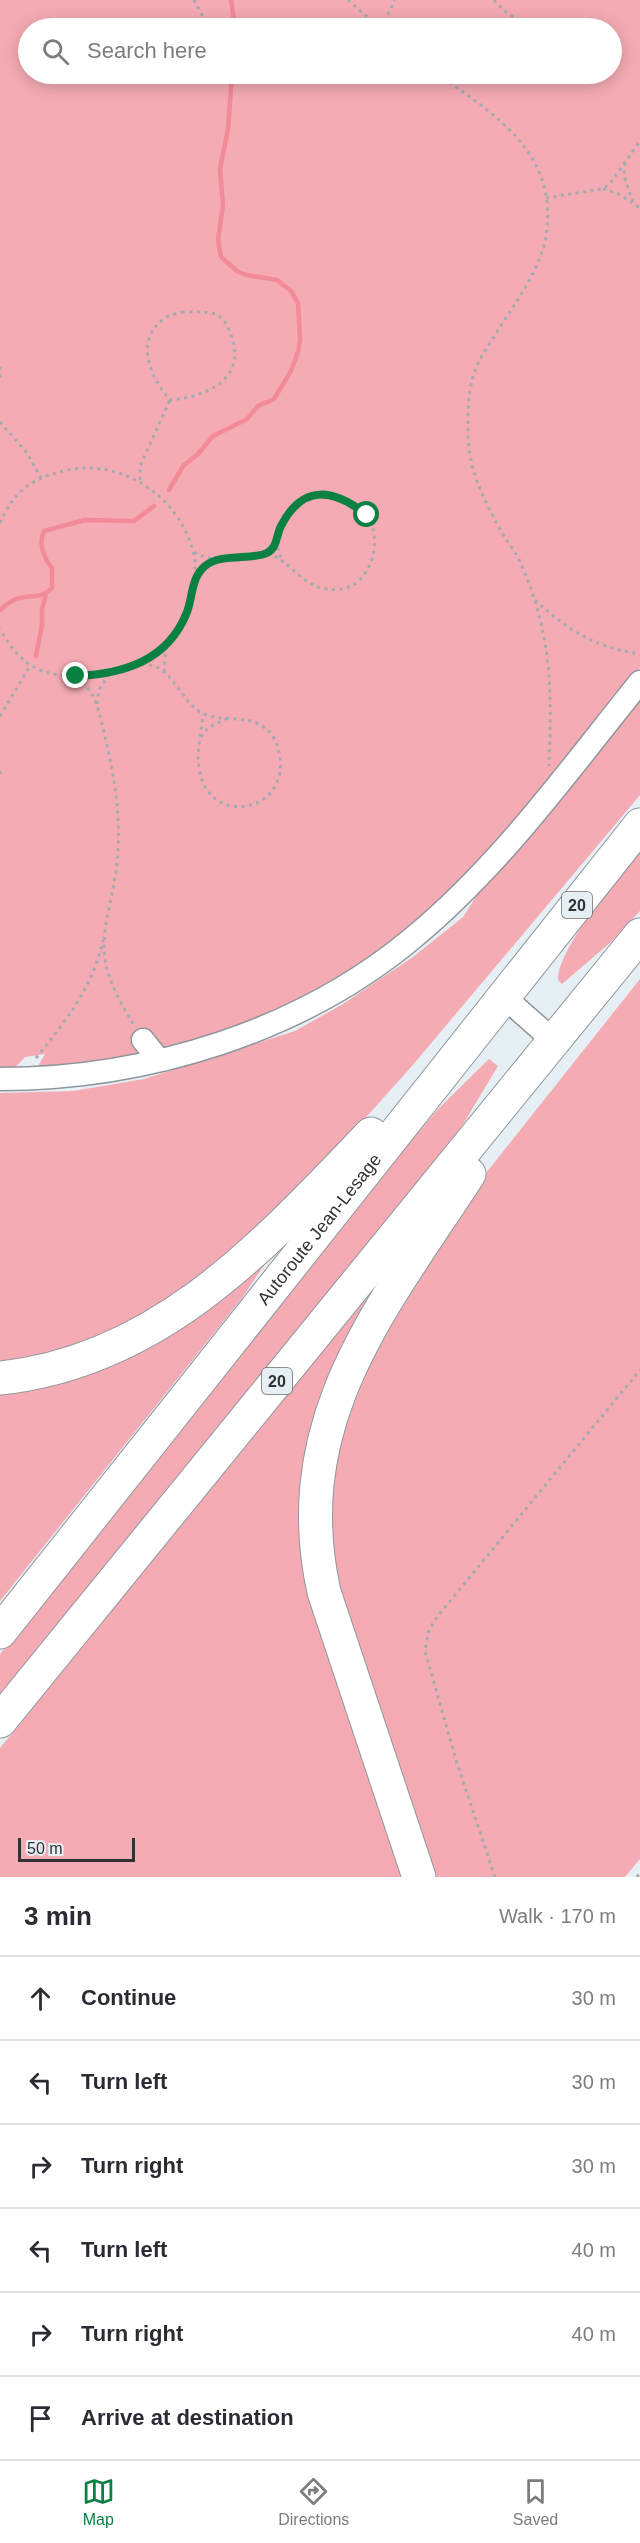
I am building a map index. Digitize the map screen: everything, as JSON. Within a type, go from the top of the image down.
[{"type":"highway","name":"Autoroute Jean-Lesage","points":[[0,1632],[640,825]]},
{"type":"highway","name":"20","points":[[0,1721],[640,935]]},
{"type":"highway","points":[[0,1378],[50,1370],[96,1356],[144,1332],[197,1298],[245,1260],[289,1218],[504,997]]},
{"type":"highway","points":[[419,1877],[324,1592],[315,1522],[320,1465],[328,1426],[340,1389],[375,1316],[554,1041]]},
{"type":"lane","points":[[8,1079],[113,1071],[205,1048],[300,1010],[342,988],[414,938],[484,870],[640,682]]},
{"type":"lane","points":[[504,997],[554,1041]]},
{"type":"lane","points":[[143,1040],[159,1060]]},
{"type":"path","points":[[194,0],[204,18]]},
{"type":"path","points":[[348,0],[369,18]]},
{"type":"path","points":[[386,18],[395,0]]},
{"type":"path","points":[[494,0],[515,18]]},
{"type":"path","points":[[451,84],[494,114],[528,152],[540,175],[546,198],[545,246],[525,292],[490,343],[475,370],[469,395],[467,423],[468,454],[474,477],[521,564],[539,611],[550,671],[548,795]]},
{"type":"path","points":[[601,189],[616,178],[640,141]]},
{"type":"path","points":[[626,161],[624,175],[633,203]]},
{"type":"path","points":[[546,198],[601,189],[617,193],[640,208]]},
{"type":"path","points":[[182,312],[216,314],[226,322],[234,345],[234,361],[228,375],[211,391],[189,399],[170,400],[157,385],[149,366],[147,348],[153,332],[165,318],[182,312]]},
{"type":"path","points":[[0,367],[0,378]]},
{"type":"path","points":[[140,480],[140,466],[170,400]]},
{"type":"path","points":[[0,422],[27,453],[40,478]]},
{"type":"path","points":[[0,523],[7,506],[26,486],[40,478],[69,470],[91,468],[119,471],[140,480],[170,507],[186,533],[193,551],[195,578],[187,612],[173,638],[142,663],[109,674],[76,676],[46,672],[30,666],[18,656],[0,629]]},
{"type":"path","points":[[266,554],[283,562],[302,580],[314,585],[329,589],[342,589],[355,585],[363,577],[371,562],[375,545],[373,529],[367,515],[338,497],[317,493],[305,497],[290,512],[280,527],[278,551],[283,562]]},
{"type":"path","points":[[193,551],[216,560],[266,554],[274,548],[278,538]]},
{"type":"path","points":[[195,578],[206,565],[216,560]]},
{"type":"path","points":[[534,599],[579,636],[612,648],[640,654]]},
{"type":"path","points":[[164,672],[166,645]]},
{"type":"path","points":[[142,663],[164,672],[191,703],[204,714],[261,724],[271,733],[278,746],[281,774],[269,796],[256,804],[238,806],[226,806],[213,798],[199,769],[204,714]]},
{"type":"path","points":[[0,715],[30,666]]},
{"type":"path","points":[[97,705],[99,690],[109,674]]},
{"type":"path","points":[[8,1079],[59,1029],[81,999],[99,957],[116,876],[119,807],[113,768],[95,697],[76,676]]},
{"type":"path","points":[[200,739],[209,727],[228,718]]},
{"type":"path","points":[[105,935],[105,958],[109,976],[123,1007],[143,1040]]},
{"type":"path","points":[[495,1877],[456,1760],[425,1652],[427,1636],[437,1617],[640,1370]]},
{"type":"path","points":[[637,1877],[640,1873]]},
{"type":"shaded area","points":[[0,0],[640,0],[640,668],[553,776],[542,786],[540,796],[427,918],[301,1004],[198,1045],[140,1050],[135,1058],[40,1071],[39,1064],[45,1054],[25,1057],[12,1071],[0,1073]]},
{"type":"shaded area","points":[[640,694],[640,795],[412,1066],[334,1153],[214,1269],[111,1337],[56,1355],[0,1363],[0,1093],[73,1091],[144,1079],[295,1031],[343,1004],[413,957],[463,917],[481,889]]},
{"type":"shaded area","points":[[640,851],[640,911],[611,942],[562,984],[558,980],[561,966],[578,932]]},
{"type":"shaded area","points":[[640,979],[640,1859],[625,1877],[433,1877],[344,1611],[333,1555],[329,1507],[342,1437],[372,1355],[471,1192]]},
{"type":"shaded area","points":[[489,1059],[498,1066],[450,1146],[0,1697],[0,1654],[360,1202],[437,1110]]},
{"type":"shaded area","points":[[290,1234],[265,1264],[242,1298],[0,1601],[0,1387],[48,1380]]},
{"type":"shaded area","points":[[364,1299],[371,1305],[309,1506],[411,1877],[0,1877],[0,1748]]},
{"type":"waterway","points":[[231,0],[234,18]]},
{"type":"waterway","points":[[169,490],[183,466],[198,454],[213,436],[247,419],[258,406],[274,399],[291,371],[300,340],[298,303],[291,291],[277,280],[246,275],[237,271],[221,257],[218,240],[223,205],[220,169],[228,129],[231,84]]},
{"type":"waterway","points":[[0,610],[17,599],[38,596],[52,588],[52,568],[44,555],[42,545],[44,531],[85,520],[134,521],[154,506]]},
{"type":"waterway","points":[[36,656],[46,594]]},
{"type":"route","points":[[76,676],[118,672],[142,663],[160,652],[173,638],[187,612],[195,578],[206,565],[216,560],[266,554],[274,548],[280,527],[290,512],[305,497],[317,493],[338,497],[367,515]]}]
